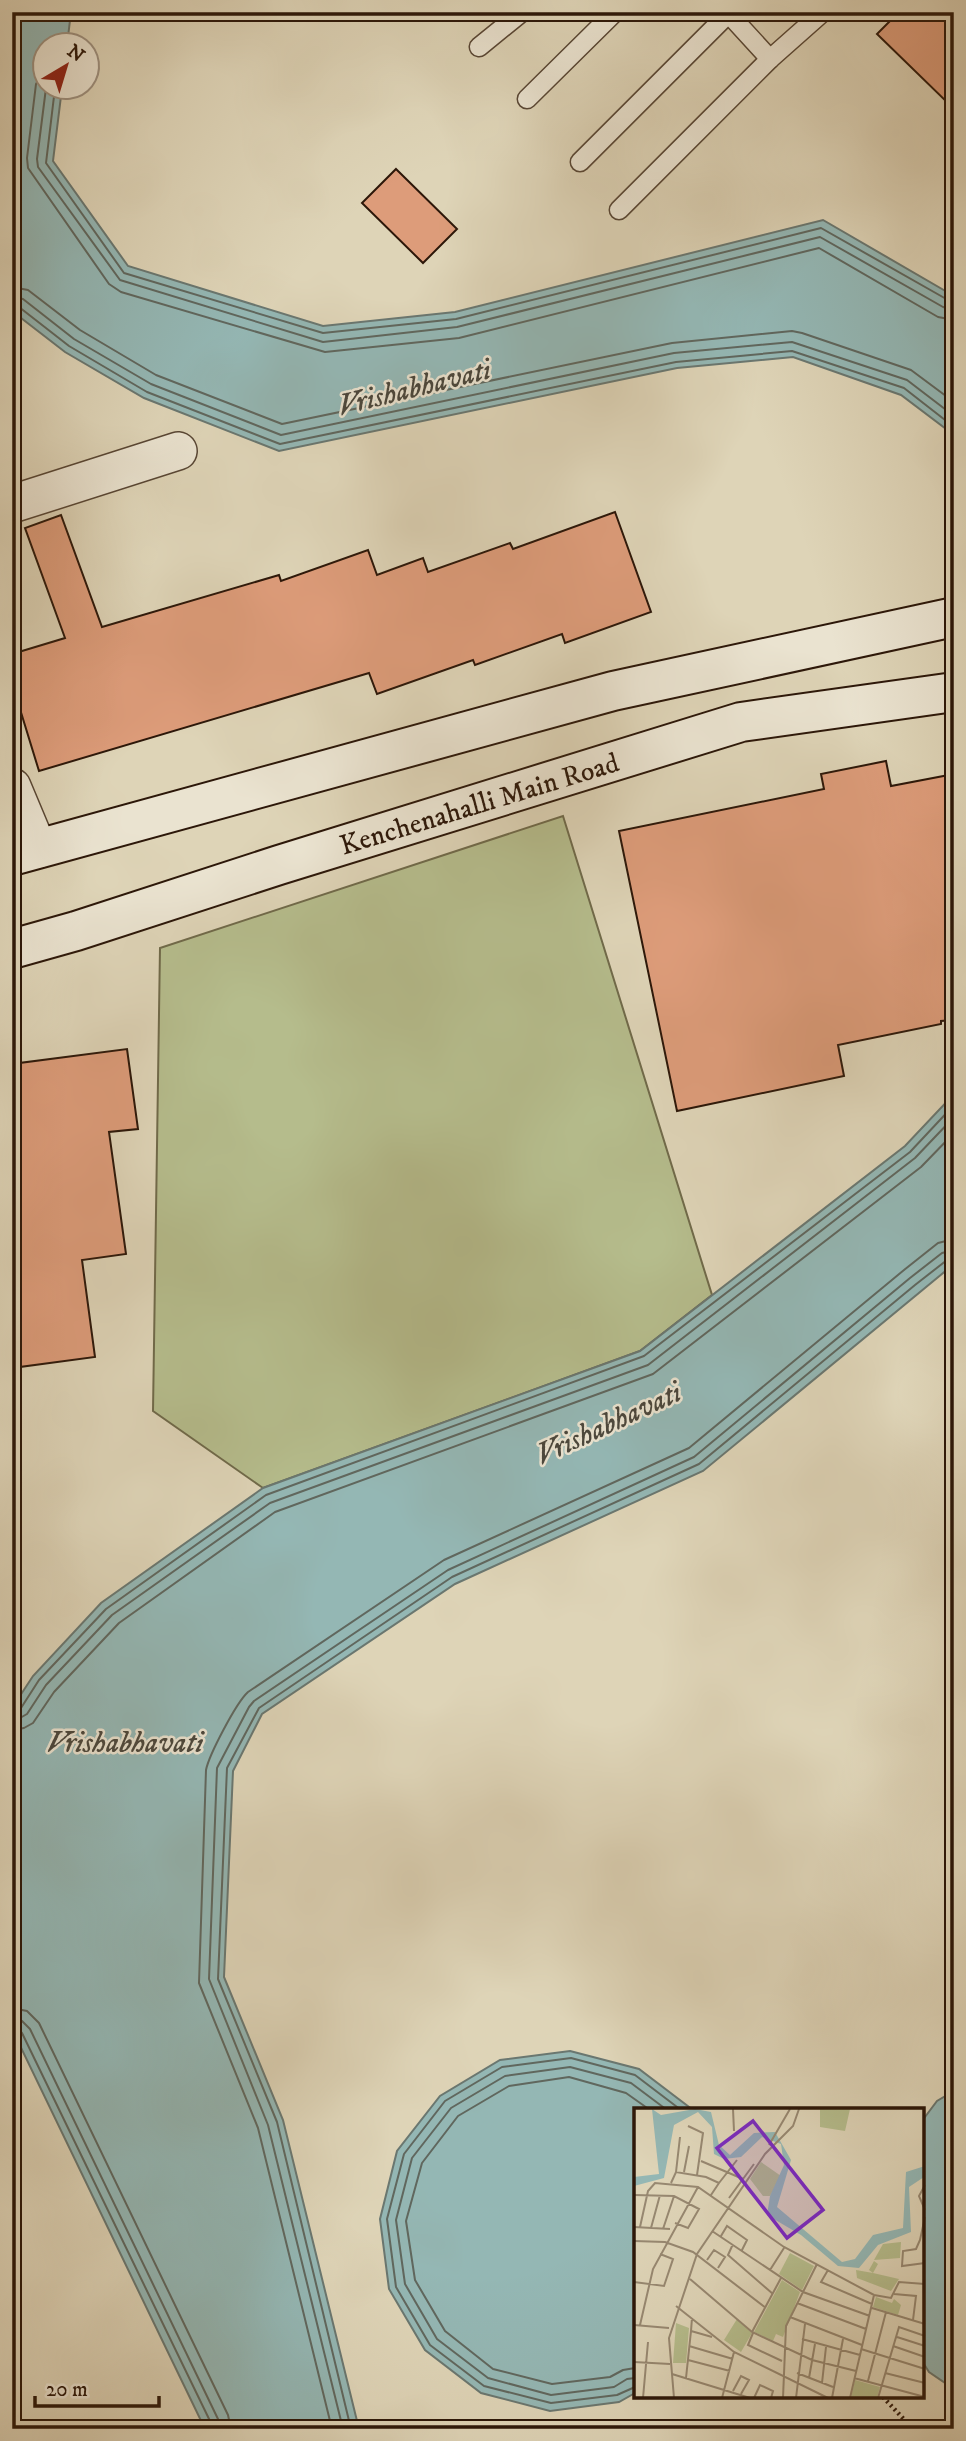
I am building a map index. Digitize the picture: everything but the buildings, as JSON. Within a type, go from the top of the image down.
[{"type":"main road","points":[[25,852],[612,691],[954,617]]},
{"type":"main road","name":"Kenchenahalli Main Road","points":[[12,949],[741,722],[954,691]]},
{"type":"street","points":[[12,504],[178,451]]},
{"type":"street","points":[[12,787],[25,852]]},
{"type":"lane","points":[[479,47],[522,12]]},
{"type":"lane","points":[[527,99],[615,12]]},
{"type":"lane","points":[[619,210],[769,59],[823,12]]},
{"type":"lane","points":[[580,162],[728,13],[769,59]]},
{"type":"path","points":[[885,2399],[913,2429]]},
{"type":"green space","points":[[563,816],[712,1295],[640,1351],[263,1488],[153,1411],[160,948]]},
{"type":"water","name":"Vrishabhavati","points":[[12,12],[71,12],[69,32],[32,32],[32,102],[60,102],[53,161],[128,266],[323,326],[455,312],[823,220],[954,296],[954,435],[901,395],[793,357],[677,368],[279,451],[144,398],[65,352],[12,311]]},
{"type":"water","name":"Vrishabhavati","points":[[954,1094],[954,1264],[703,1471],[455,1584],[262,1714],[233,1771],[224,1977],[283,2120],[359,2429],[205,2429],[12,2029],[12,1708],[33,1676],[101,1603],[263,1488],[640,1351],[905,1146]]},
{"type":"water","points":[[570,2051],[639,2069],[690,2108],[634,2108],[634,2394],[619,2402],[550,2411],[481,2393],[425,2350],[389,2289],[380,2219],[397,2151],[440,2096],[500,2060]]},
{"type":"water","points":[[954,2091],[954,2389],[929,2372],[924,2364],[924,2118],[937,2101]]}]
